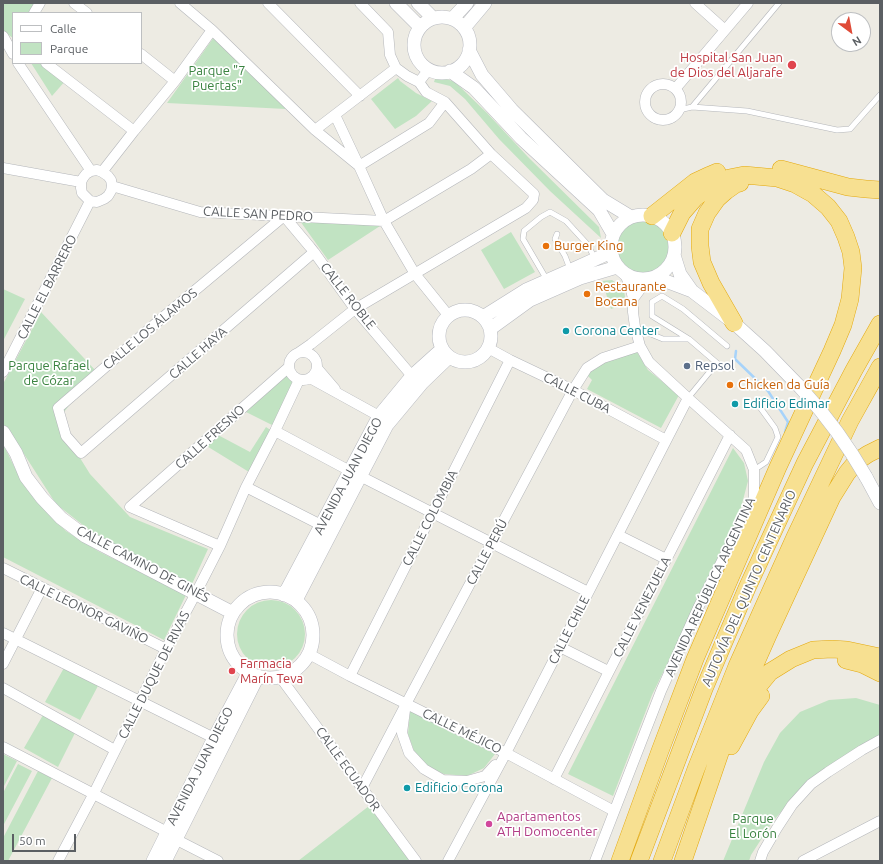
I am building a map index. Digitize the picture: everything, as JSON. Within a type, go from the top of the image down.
[{"type":"highway","points":[[652,216],[695,182],[729,169],[746,166],[783,169],[848,187],[880,190]]},
{"type":"highway","points":[[620,861],[695,659],[778,467],[843,325],[850,299],[853,268],[851,252],[846,237],[839,221],[828,207],[813,194],[795,184],[777,178],[744,175],[729,178],[705,190],[682,213],[672,233]]},
{"type":"highway","points":[[734,323],[711,283],[702,262],[700,229],[707,213],[717,199],[736,184],[759,176]]},
{"type":"highway","name":"AUTOVÍA DEL QUINTO CENTENARIO","points":[[639,861],[704,689],[757,567],[805,463],[880,324]]},
{"type":"highway","name":"AUTOVÍA DEL QUINTO CENTENARIO","points":[[662,861],[696,769],[737,666],[795,537],[847,428],[880,367]]},
{"type":"highway","points":[[684,858],[734,712],[832,497],[847,473],[856,462],[880,448]]},
{"type":"highway","points":[[726,756],[733,729],[740,714],[756,689],[770,672],[780,665],[813,650],[832,648],[880,657]]},
{"type":"highway","points":[[684,858],[726,756],[750,711],[760,697],[771,686],[785,674],[803,664],[816,661],[834,659],[848,660],[862,664],[880,673]]},
{"type":"street","points":[[35,12],[40,3]]},
{"type":"street","points":[[74,3],[86,12]]},
{"type":"street","points":[[180,3],[212,30],[315,130],[359,166]]},
{"type":"street","points":[[268,3],[360,96]]},
{"type":"street","points":[[298,353],[307,353],[316,360],[317,368],[314,376],[307,380],[299,380],[295,378],[292,375],[289,366],[292,358],[298,353],[355,309],[526,208],[533,200],[534,194],[491,154],[445,102],[426,92],[419,82],[396,68],[390,55],[388,32],[360,3]]},
{"type":"street","points":[[396,3],[420,28]]},
{"type":"street","points":[[418,3],[433,18]]},
{"type":"street","points":[[452,19],[467,3]]},
{"type":"street","points":[[464,28],[485,3]]},
{"type":"street","points":[[694,3],[725,30]]},
{"type":"street","points":[[676,88],[748,3]]},
{"type":"street","points":[[444,17],[460,23],[469,40],[469,50],[465,60],[460,66],[450,71],[439,72],[429,69],[423,65],[417,57],[414,48],[415,36],[420,28],[425,22],[433,18],[444,17]]},
{"type":"street","points":[[102,172],[175,81],[212,30]]},
{"type":"street","points":[[3,31],[12,37]]},
{"type":"street","points":[[3,36],[12,52]]},
{"type":"street","points":[[469,50],[482,75],[512,110],[603,200],[631,217]]},
{"type":"street","points":[[142,55],[175,81]]},
{"type":"street","points":[[19,64],[91,171]]},
{"type":"street","points":[[47,64],[134,131]]},
{"type":"street","points":[[315,130],[396,68]]},
{"type":"street","points":[[419,82],[429,69]]},
{"type":"street","points":[[450,71],[474,88],[521,138],[599,210],[613,234]]},
{"type":"street","points":[[658,84],[670,85],[676,88],[681,98],[682,105],[680,110],[673,117],[661,120],[650,114],[645,103],[648,91],[658,84]]},
{"type":"street","points":[[359,166],[429,123],[445,102]]},
{"type":"street","points":[[335,115],[384,221],[415,274],[448,316]]},
{"type":"street","points":[[384,221],[471,169],[491,154]]},
{"type":"street","points":[[3,168],[81,182]]},
{"type":"street","points":[[97,170],[102,172],[111,180],[111,191],[104,199],[97,202],[90,201],[82,193],[81,182],[86,174],[91,171],[97,170]]},
{"type":"street","name":"CALLE SAN PEDRO","points":[[112,186],[200,212],[384,221]]},
{"type":"street","name":"CALLE EL BARRERO","points":[[3,372],[90,201]]},
{"type":"street","points":[[634,299],[652,278],[663,272],[670,264],[675,248],[672,233],[667,226],[652,216],[644,215],[631,217],[621,224],[613,234],[611,252],[613,260],[621,271],[632,278],[652,278],[692,291]]},
{"type":"street","name":"CALLE ROBLE","points":[[284,216],[314,252],[355,309],[412,376]]},
{"type":"street","name":"CALLE LOS ÁLAMOS","points":[[82,454],[66,436],[58,408],[156,323],[284,216]]},
{"type":"street","name":"CALLE HAYA","points":[[82,454],[314,252]]},
{"type":"street","points":[[483,317],[526,290],[611,252]]},
{"type":"street","points":[[674,255],[680,274],[692,291],[734,323],[765,351],[820,410],[852,454],[880,503]]},
{"type":"street","points":[[490,329],[530,300],[580,278],[621,271]]},
{"type":"street","name":"AVENIDA REPÚBLICA ARGENTINA","points":[[595,861],[661,691],[698,608],[754,498],[754,470],[746,450],[649,362],[640,346],[635,327],[633,312],[634,299],[631,289],[621,271]]},
{"type":"street","points":[[472,310],[483,317],[490,329],[491,338],[488,348],[479,358],[468,361],[459,361],[446,353],[439,342],[439,332],[442,322],[455,311],[472,310]]},
{"type":"street","name":"CALLE PERÚ","points":[[362,788],[586,368],[603,358],[640,346]]},
{"type":"street","name":"CALLE CUBA","points":[[488,348],[573,390],[666,440]]},
{"type":"street","name":"AVENIDA JUAN DIEGO","points":[[296,600],[355,474],[379,416],[412,376],[446,353]]},
{"type":"street","name":"AVENIDA JUAN DIEGO","points":[[284,595],[321,525],[387,425],[446,353]]},
{"type":"street","name":"CALLE COLOMBIA","points":[[350,676],[510,360]]},
{"type":"street","name":"CALLE FRESNO","points":[[220,546],[130,507],[289,366]]},
{"type":"street","points":[[317,368],[341,395]]},
{"type":"street","points":[[310,378],[379,416]]},
{"type":"street","name":"CALLE DUQUE DE RIVAS","points":[[58,861],[220,546],[246,487],[299,380]]},
{"type":"street","name":"CALLE CHILE","points":[[448,861],[506,753],[688,398]]},
{"type":"street","points":[[275,431],[355,474],[588,592]]},
{"type":"street","name":"CALLE CAMINO DE GINÉS","points":[[3,432],[16,453],[26,477],[42,498],[61,518],[85,536],[233,613]]},
{"type":"street","name":"CALLE VENEZUELA","points":[[554,778],[730,435]]},
{"type":"street","points":[[246,487],[321,525]]},
{"type":"street","points":[[618,534],[666,559]]},
{"type":"street","name":"CALLE LEONOR GAVIÑO","points":[[3,568],[166,649]]},
{"type":"street","points":[[3,664],[42,588]]},
{"type":"street","points":[[275,592],[289,596],[296,600],[306,610],[312,624],[313,632],[312,646],[309,654],[301,665],[289,674],[274,678],[253,674],[243,668],[231,653],[227,639],[229,623],[233,613],[243,601],[260,593],[275,592]]},
{"type":"street","points":[[3,633],[214,738]]},
{"type":"street","points":[[560,647],[608,672]]},
{"type":"street","name":"CALLE MÉJICO","points":[[309,654],[350,676],[506,753],[614,811]]},
{"type":"street","name":"AVENIDA JUAN DIEGO","points":[[165,861],[171,836],[214,738],[253,674]]},
{"type":"street","name":"AVENIDA JUAN DIEGO","points":[[153,861],[171,836],[253,674]]},
{"type":"street","name":"CALLE ECUADOR","points":[[280,677],[416,861]]},
{"type":"street","points":[[3,688],[115,750]]},
{"type":"street","points":[[406,704],[402,733],[409,753],[424,770],[443,780],[467,781],[485,776],[506,753]]},
{"type":"street","points":[[760,861],[763,852],[792,805],[811,784],[862,750],[880,740]]},
{"type":"street","points":[[3,747],[94,793],[218,861]]},
{"type":"street","points":[[804,861],[880,821]]},
{"type":"lane","points":[[692,107],[779,3]]},
{"type":"lane","points":[[680,110],[692,107],[748,111],[837,130],[850,129],[880,95]]},
{"type":"lane","points":[[547,281],[523,239],[524,231],[541,217],[550,212],[566,221],[588,245],[592,255]]},
{"type":"lane","points":[[557,234],[555,239],[565,256],[570,271]]},
{"type":"lane","points":[[688,398],[717,363],[689,340],[652,316],[652,302],[662,296],[683,309],[727,346]]},
{"type":"lane","points":[[635,327],[663,339],[689,340]]},
{"type":"lane","points":[[754,470],[766,462],[778,438],[775,428],[759,406]]},
{"type":"green space","points":[[3,3],[40,3],[35,12],[12,12],[12,37],[3,31]]},
{"type":"green space","name":"Parque \"7 Puertas\"","points":[[214,37],[286,109],[167,103]]},
{"type":"green space","points":[[32,64],[43,64],[66,80],[52,96]]},
{"type":"green space","points":[[441,77],[455,82],[487,113],[528,157],[599,227],[601,238],[550,191],[499,139],[465,99],[450,86],[434,82],[435,79]]},
{"type":"green space","points":[[398,78],[416,93],[432,101],[416,116],[395,129],[371,99]]},
{"type":"green space","points":[[300,221],[380,226],[328,260]]},
{"type":"green space","points":[[638,221],[648,221],[658,225],[666,233],[670,243],[670,253],[666,263],[658,271],[648,275],[638,275],[628,271],[620,263],[616,253],[616,243],[620,233],[628,225]]},
{"type":"green space","points":[[511,232],[535,272],[504,289],[481,250]]},
{"type":"green space","points":[[612,280],[624,290],[625,297],[623,305],[611,309],[602,281]]},
{"type":"green space","points":[[3,289],[25,299],[3,341]]},
{"type":"green space","name":"Parque Rafael de Cózar","points":[[41,312],[96,371],[57,421],[90,474],[130,517],[208,549],[192,584],[97,536],[56,504],[24,454],[3,426],[3,384]]},
{"type":"green space","points":[[637,352],[648,370],[679,395],[661,428],[587,389],[592,380],[587,375],[592,369],[604,362]]},
{"type":"green space","points":[[287,375],[295,381],[274,426],[246,412]]},
{"type":"green space","points":[[266,427],[272,431],[249,472],[205,445],[218,435],[250,452]]},
{"type":"green space","points":[[3,444],[18,474],[40,505],[66,531],[98,551],[186,595],[164,640],[3,557]]},
{"type":"green space","points":[[733,448],[744,463],[748,481],[738,519],[652,695],[613,796],[568,774]]},
{"type":"green space","points":[[271,600],[284,603],[295,610],[302,621],[305,634],[302,647],[295,658],[284,665],[271,668],[258,665],[247,658],[240,647],[237,634],[240,621],[247,610],[258,603]]},
{"type":"green space","points":[[65,666],[99,684],[80,720],[45,702]]},
{"type":"green space","name":"Parque El Lorón","points":[[856,698],[880,705],[880,735],[870,740],[796,795],[773,821],[751,855],[749,861],[723,861],[764,762],[780,733],[800,712],[829,700]]},
{"type":"green space","points":[[410,711],[495,754],[484,768],[467,776],[444,774],[427,767],[414,751],[408,734]]},
{"type":"green space","points":[[43,715],[76,731],[58,767],[24,748]]},
{"type":"green space","points":[[3,754],[17,761],[3,788]]},
{"type":"green space","points":[[18,764],[32,771],[3,826],[3,793]]},
{"type":"green space","points":[[38,771],[52,778],[8,861],[3,861],[3,838]]},
{"type":"green space","points":[[369,806],[410,861],[298,861]]},
{"type":"waterway","points":[[736,351],[735,359],[768,391],[788,422],[785,432]]},
{"type":"place","name":"Hospital San Juan de Dios del Aljarafe","points":[[792,65]]},
{"type":"place","name":"Burger King","points":[[546,246]]},
{"type":"place","name":"Restaurante Bocana","points":[[587,294]]},
{"type":"place","name":"Corona Center","points":[[566,331]]},
{"type":"place","name":"Repsol","points":[[687,366]]},
{"type":"place","name":"Chicken da Guía","points":[[730,385]]},
{"type":"place","name":"Edificio Edimar","points":[[735,404]]},
{"type":"place","name":"Farmacia Marín Teva","points":[[232,671]]},
{"type":"place","name":"Edificio Corona","points":[[407,788]]},
{"type":"place","name":"Apartamentos ATH Domocenter","points":[[489,824]]}]
